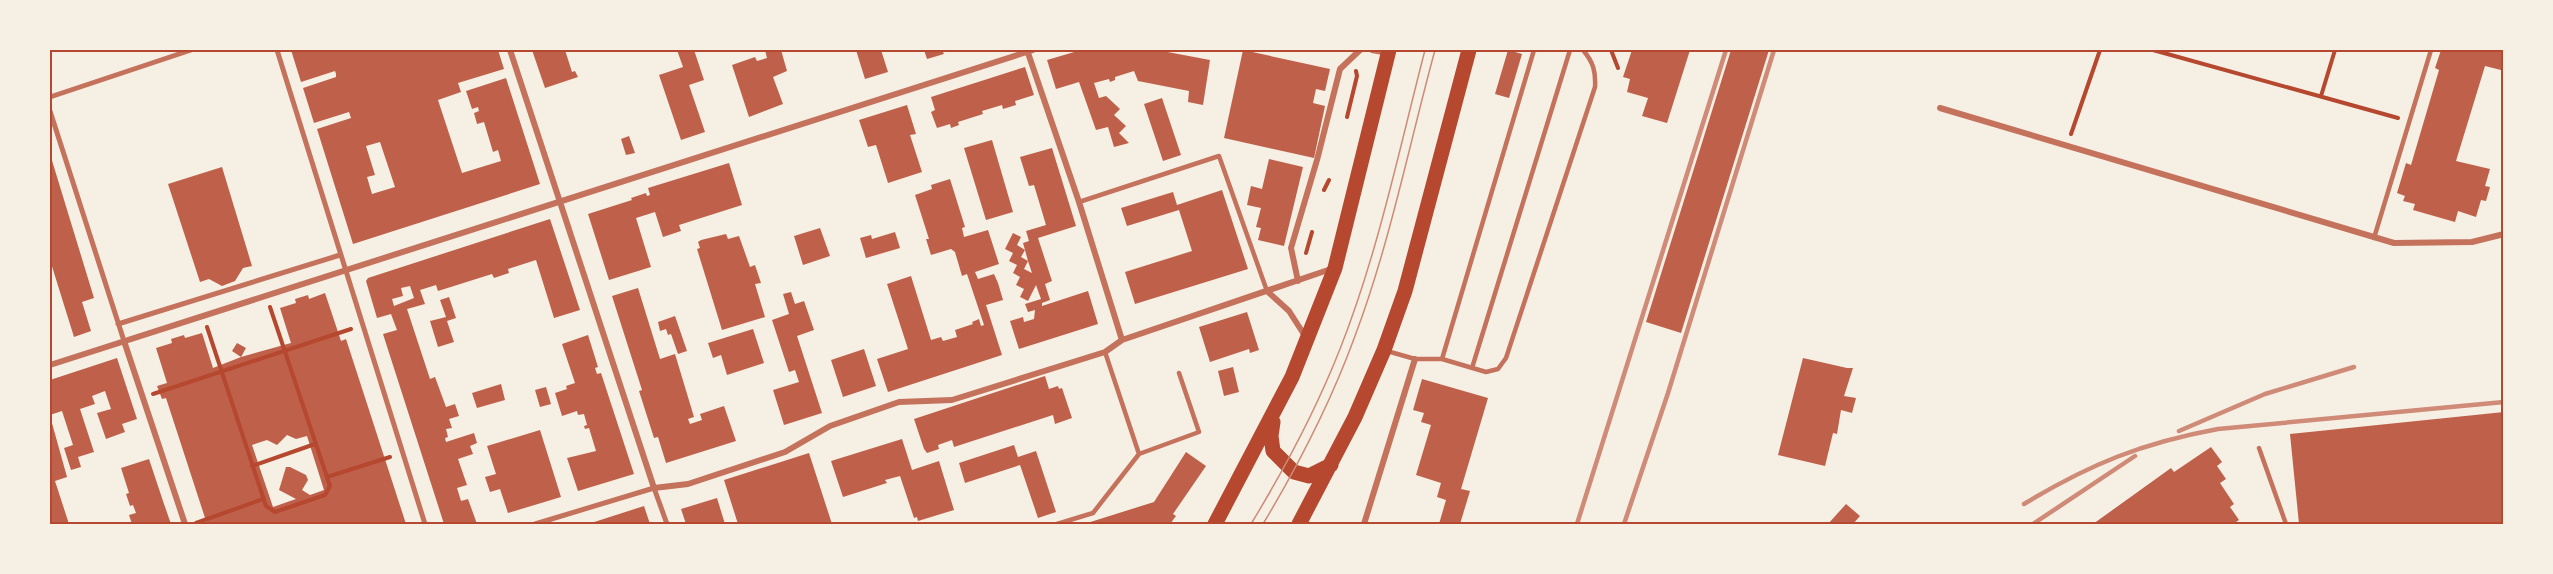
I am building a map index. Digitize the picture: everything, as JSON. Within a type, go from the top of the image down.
[{"type":"main road","points":[[1299,525],[1332,465],[1384,350],[1405,291],[1469,50]]},
{"type":"main road","points":[[1215,525],[1274,414],[1308,340],[1335,268],[1389,51]]},
{"type":"main road","points":[[1274,414],[1271,436],[1273,451],[1286,466],[1294,472],[1309,476],[1332,465]]},
{"type":"street","points":[[50,97],[191,50]]},
{"type":"street","points":[[277,50],[425,525]]},
{"type":"street","points":[[510,50],[667,525]]},
{"type":"street","points":[[50,365],[1029,50],[1122,339]]},
{"type":"street","points":[[1298,281],[1291,248],[1317,160],[1340,69],[1360,50]]},
{"type":"street","points":[[1372,50],[1389,51]]},
{"type":"street","points":[[1940,108],[2394,243],[2472,242],[2504,234]]},
{"type":"street","points":[[50,111],[185,525]]},
{"type":"street","points":[[118,324],[340,255]]},
{"type":"street","points":[[535,525],[654,488],[688,484],[785,452],[830,426],[899,402],[952,400],[1105,352],[1122,339],[1335,268]]},
{"type":"street","points":[[1267,291],[1289,311],[1308,340]]},
{"type":"street","points":[[1364,525],[1415,359]]},
{"type":"lane","points":[[1442,358],[1534,50]]},
{"type":"lane","points":[[1472,368],[1570,50]]},
{"type":"lane","points":[[1384,350],[1415,359],[1442,358],[1486,372],[1498,369],[1506,358],[1595,87],[1596,73],[1593,63],[1583,50]]},
{"type":"lane","points":[[2374,238],[2431,50]]},
{"type":"lane","points":[[1079,202],[1219,156],[1267,291]]},
{"type":"lane","points":[[1105,352],[1139,454]]},
{"type":"lane","points":[[1057,525],[1093,513],[1139,454],[1199,432],[1179,373]]},
{"type":"lane","points":[[2259,448],[2286,525]]},
{"type":"path","points":[[1611,50],[1618,68]]},
{"type":"path","points":[[2067,146],[2100,50]]},
{"type":"path","points":[[2153,50],[2411,122]]},
{"type":"path","points":[[2321,96],[2335,50]]},
{"type":"path","points":[[1347,117],[1357,76],[1352,56]]},
{"type":"path","points":[[203,315],[263,499],[266,506],[275,512],[326,495],[330,486],[266,295]]},
{"type":"path","points":[[143,398],[363,325]]},
{"type":"path","points":[[252,466],[315,444]]},
{"type":"path","points":[[327,477],[402,453]]},
{"type":"path","points":[[190,525],[263,499]]},
{"type":"building","points":[[291,50],[498,50],[504,69],[458,83],[461,92],[438,100],[462,173],[501,161],[498,150],[493,152],[484,122],[477,124],[474,113],[479,111],[478,107],[472,109],[466,91],[506,78],[540,184],[353,244],[317,129],[351,118],[349,112],[314,123],[303,88],[336,77],[335,71],[301,82]],"holes":[[[380,142],[395,187],[372,194],[367,177],[375,175],[366,146]]]},
{"type":"building","points":[[532,50],[565,50],[572,72],[575,71],[578,77],[545,88]]},
{"type":"building","points":[[677,50],[694,50],[704,80],[689,85],[705,132],[681,140],[659,75],[683,67]]},
{"type":"building","points":[[765,50],[781,50],[787,71],[773,77],[783,104],[749,117],[732,65],[755,57],[757,61],[767,58]]},
{"type":"building","points":[[856,50],[881,50],[888,72],[865,79]]},
{"type":"building","points":[[924,50],[942,50],[944,54],[927,59]]},
{"type":"building","points":[[1081,50],[1157,50],[1210,60],[1203,105],[1188,102],[1189,91],[1138,81],[1134,71],[1115,77],[1115,80],[1110,82],[1109,79],[1094,83],[1099,98],[1106,96],[1120,109],[1114,115],[1126,126],[1119,133],[1129,143],[1114,147],[1108,127],[1096,130],[1079,82],[1056,89],[1047,60]]},
{"type":"building","points":[[1243,50],[1330,69],[1325,91],[1316,89],[1313,103],[1325,106],[1314,158],[1224,138]]},
{"type":"building","points":[[1508,50],[1522,54],[1509,98],[1495,94]]},
{"type":"building","points":[[1632,50],[1690,50],[1667,123],[1642,116],[1648,98],[1627,92],[1630,79],[1623,77]]},
{"type":"building","points":[[1731,50],[1769,50],[1681,333],[1646,322]]},
{"type":"building","points":[[2441,50],[2504,50],[2501,70],[2485,66],[2456,161],[2490,169],[2485,186],[2490,187],[2486,201],[2481,200],[2476,217],[2458,211],[2455,222],[2413,210],[2415,204],[2403,201],[2405,196],[2397,193],[2406,163],[2411,165],[2439,70],[2435,68]]},
{"type":"building","points":[[1025,67],[1034,95],[1015,101],[1016,105],[1003,109],[1002,105],[982,111],[983,114],[958,122],[959,125],[951,128],[950,124],[937,128],[931,112],[935,110],[931,97]]},
{"type":"building","points":[[1162,98],[1181,155],[1163,161],[1144,104]]},
{"type":"building","points":[[907,105],[916,134],[910,135],[922,172],[888,183],[876,145],[868,147],[859,120]]},
{"type":"building","points":[[629,136],[635,153],[626,155],[621,139]]},
{"type":"building","points":[[992,140],[1013,212],[986,220],[964,148]]},
{"type":"building","points":[[1052,148],[1076,226],[1038,238],[1052,281],[1045,284],[1050,300],[1042,303],[1042,306],[1088,291],[1098,324],[1019,349],[1010,321],[1023,317],[1024,322],[1034,319],[1035,310],[1028,312],[1025,304],[1041,299],[1036,285],[1028,301],[1020,297],[1024,289],[1016,285],[1020,277],[1013,273],[1017,265],[1009,261],[1013,253],[1005,249],[1013,233],[1021,237],[1017,245],[1025,250],[1023,243],[1029,241],[1026,231],[1046,225],[1034,185],[1029,186],[1020,157]],"holes":[[[1025,250],[1028,261],[1021,257]],[[1028,261],[1032,273],[1024,269]]]},
{"type":"building","points":[[50,154],[94,298],[82,302],[91,331],[74,337],[50,260]]},
{"type":"building","points":[[1269,159],[1303,167],[1284,246],[1258,240],[1261,228],[1256,227],[1261,208],[1247,205],[1251,186],[1262,189]]},
{"type":"building","points":[[729,163],[742,205],[679,225],[681,231],[663,237],[655,212],[636,218],[651,267],[609,280],[588,214],[632,200],[631,198],[646,193],[647,196],[650,195],[648,188]]},
{"type":"building","points":[[222,167],[252,266],[243,268],[235,281],[222,286],[209,279],[200,282],[168,184]]},
{"type":"building","points":[[950,179],[965,227],[962,228],[964,237],[988,230],[999,264],[975,272],[978,279],[994,274],[998,283],[1003,300],[986,305],[1002,355],[888,392],[877,359],[908,349],[887,284],[911,276],[931,340],[941,337],[943,341],[957,337],[955,330],[973,324],[972,322],[979,319],[981,326],[984,325],[967,274],[962,276],[955,252],[951,249],[931,255],[926,239],[929,239],[915,195],[932,189],[931,185]]},
{"type":"building","points":[[1222,190],[1248,269],[1135,304],[1125,272],[1192,251],[1179,210],[1127,226],[1121,208],[1173,192],[1177,205]]},
{"type":"building","points":[[550,219],[580,310],[554,318],[536,260],[508,269],[509,273],[494,278],[492,274],[438,291],[436,285],[420,290],[425,304],[407,309],[430,379],[435,377],[446,407],[455,404],[459,416],[449,419],[452,428],[446,429],[448,437],[445,438],[446,442],[474,433],[477,443],[470,446],[473,454],[458,459],[467,485],[457,488],[461,501],[468,499],[477,524],[444,524],[383,334],[397,330],[391,314],[377,318],[366,281],[368,278]],"holes":[[[410,286],[414,298],[394,306],[392,299],[403,296],[401,288]]]},
{"type":"building","points":[[820,228],[830,256],[803,265],[794,236]]},
{"type":"building","points":[[895,232],[900,248],[866,258],[860,238],[871,235],[872,239]]},
{"type":"building","points":[[726,234],[728,239],[739,236],[750,267],[755,265],[761,283],[755,284],[765,317],[722,330],[697,249],[700,248],[698,242],[701,240]]},
{"type":"building","points":[[638,288],[660,359],[675,354],[694,417],[688,419],[690,424],[702,420],[700,414],[724,406],[736,441],[666,463],[658,437],[654,438],[639,391],[642,390],[612,296]]},
{"type":"building","points":[[791,292],[795,304],[804,301],[814,330],[797,336],[822,413],[784,425],[773,390],[799,382],[795,370],[789,372],[772,320],[789,314],[783,294]]},
{"type":"building","points":[[325,293],[341,341],[346,339],[406,524],[207,524],[166,398],[162,399],[157,386],[167,383],[156,348],[172,343],[171,339],[202,333],[213,368],[241,357],[291,343],[280,308],[296,303],[295,299],[308,295],[309,299]],"holes":[[[287,435],[296,439],[307,436],[324,490],[310,495],[302,490],[308,480],[306,475],[286,467],[279,490],[296,499],[273,507],[252,445],[267,440],[277,445]]]},
{"type":"building","points":[[449,297],[456,318],[447,321],[454,342],[438,347],[430,321],[446,317],[440,300]]},
{"type":"building","points":[[1247,312],[1259,350],[1250,353],[1249,349],[1210,362],[1199,327]]},
{"type":"building","points":[[675,316],[687,351],[678,354],[671,334],[668,335],[666,329],[660,331],[658,322]]},
{"type":"building","points":[[753,329],[764,363],[727,375],[721,355],[713,358],[708,343]]},
{"type":"building","points":[[588,335],[598,367],[595,368],[597,374],[601,373],[634,474],[578,491],[567,458],[596,451],[589,428],[585,429],[584,426],[587,425],[584,414],[578,415],[577,411],[562,416],[555,393],[575,383],[562,344]]},
{"type":"building","points":[[237,343],[246,348],[241,357],[232,351]]},
{"type":"building","points":[[864,349],[876,386],[843,397],[831,360]]},
{"type":"building","points":[[117,358],[137,419],[122,424],[125,432],[106,439],[97,413],[111,409],[105,391],[92,396],[95,404],[80,409],[94,452],[78,457],[81,467],[71,470],[64,448],[73,445],[62,411],[50,415],[50,380]]},
{"type":"building","points":[[1803,358],[1853,368],[1844,396],[1856,398],[1852,413],[1841,410],[1837,434],[1833,433],[1825,466],[1778,455]]},
{"type":"building","points":[[1233,367],[1239,392],[1224,396],[1218,371]]},
{"type":"building","points":[[1045,376],[1049,389],[1058,386],[1059,389],[1062,388],[1072,418],[1055,424],[1053,415],[954,447],[952,440],[938,445],[939,449],[927,453],[924,449],[914,419]]},
{"type":"building","points":[[1422,379],[1488,398],[1461,489],[1470,491],[1460,524],[1439,524],[1446,500],[1437,497],[1441,483],[1416,475],[1431,425],[1421,422],[1424,413],[1413,410]]},
{"type":"building","points":[[501,384],[505,400],[477,408],[472,393]]},
{"type":"building","points":[[546,387],[551,404],[540,407],[535,390]]},
{"type":"building","points":[[2504,412],[2504,522],[2299,524],[2290,434]]},
{"type":"building","points":[[50,416],[67,477],[55,481],[69,524],[51,524],[50,520]]},
{"type":"building","points":[[540,430],[561,497],[508,513],[500,489],[490,492],[485,477],[496,474],[487,446]]},
{"type":"building","points":[[902,439],[912,470],[939,461],[954,510],[918,521],[917,517],[914,518],[900,476],[885,480],[887,483],[843,497],[831,461]]},
{"type":"building","points":[[1014,445],[1018,457],[1036,451],[1056,512],[1038,518],[1020,465],[965,483],[959,463]]},
{"type":"building","points":[[2211,447],[2222,462],[2217,466],[2226,479],[2220,483],[2234,504],[2230,507],[2239,520],[2233,524],[2093,524],[2171,468],[2174,472]]},
{"type":"building","points":[[1186,452],[1206,466],[1173,514],[1176,516],[1170,524],[1084,524],[1154,502]]},
{"type":"building","points":[[809,453],[832,524],[738,524],[724,480]]},
{"type":"building","points":[[149,459],[171,524],[132,524],[129,515],[136,513],[133,505],[130,506],[126,494],[129,493],[121,468]]},
{"type":"building","points":[[717,498],[725,524],[686,524],[681,509]]},
{"type":"building","points":[[1846,504],[1860,516],[1853,524],[1828,524]]},
{"type":"building","points":[[644,506],[650,524],[588,524]]},
{"type":"tram line","points":[[1251,524],[1288,460],[1340,349],[1366,276],[1425,50]]},
{"type":"tram line","points":[[1263,524],[1314,432],[1355,336],[1389,230],[1435,50]]},
{"type":"railway","points":[[1577,524],[1726,50]]},
{"type":"railway","points":[[1624,524],[1668,393],[1774,50]]},
{"type":"railway","points":[[2179,431],[2265,394],[2354,367]]},
{"type":"railway","points":[[2024,504],[2071,477],[2117,457],[2165,441],[2218,429],[2504,402]]},
{"type":"railway","points":[[2033,524],[2135,456]]}]
